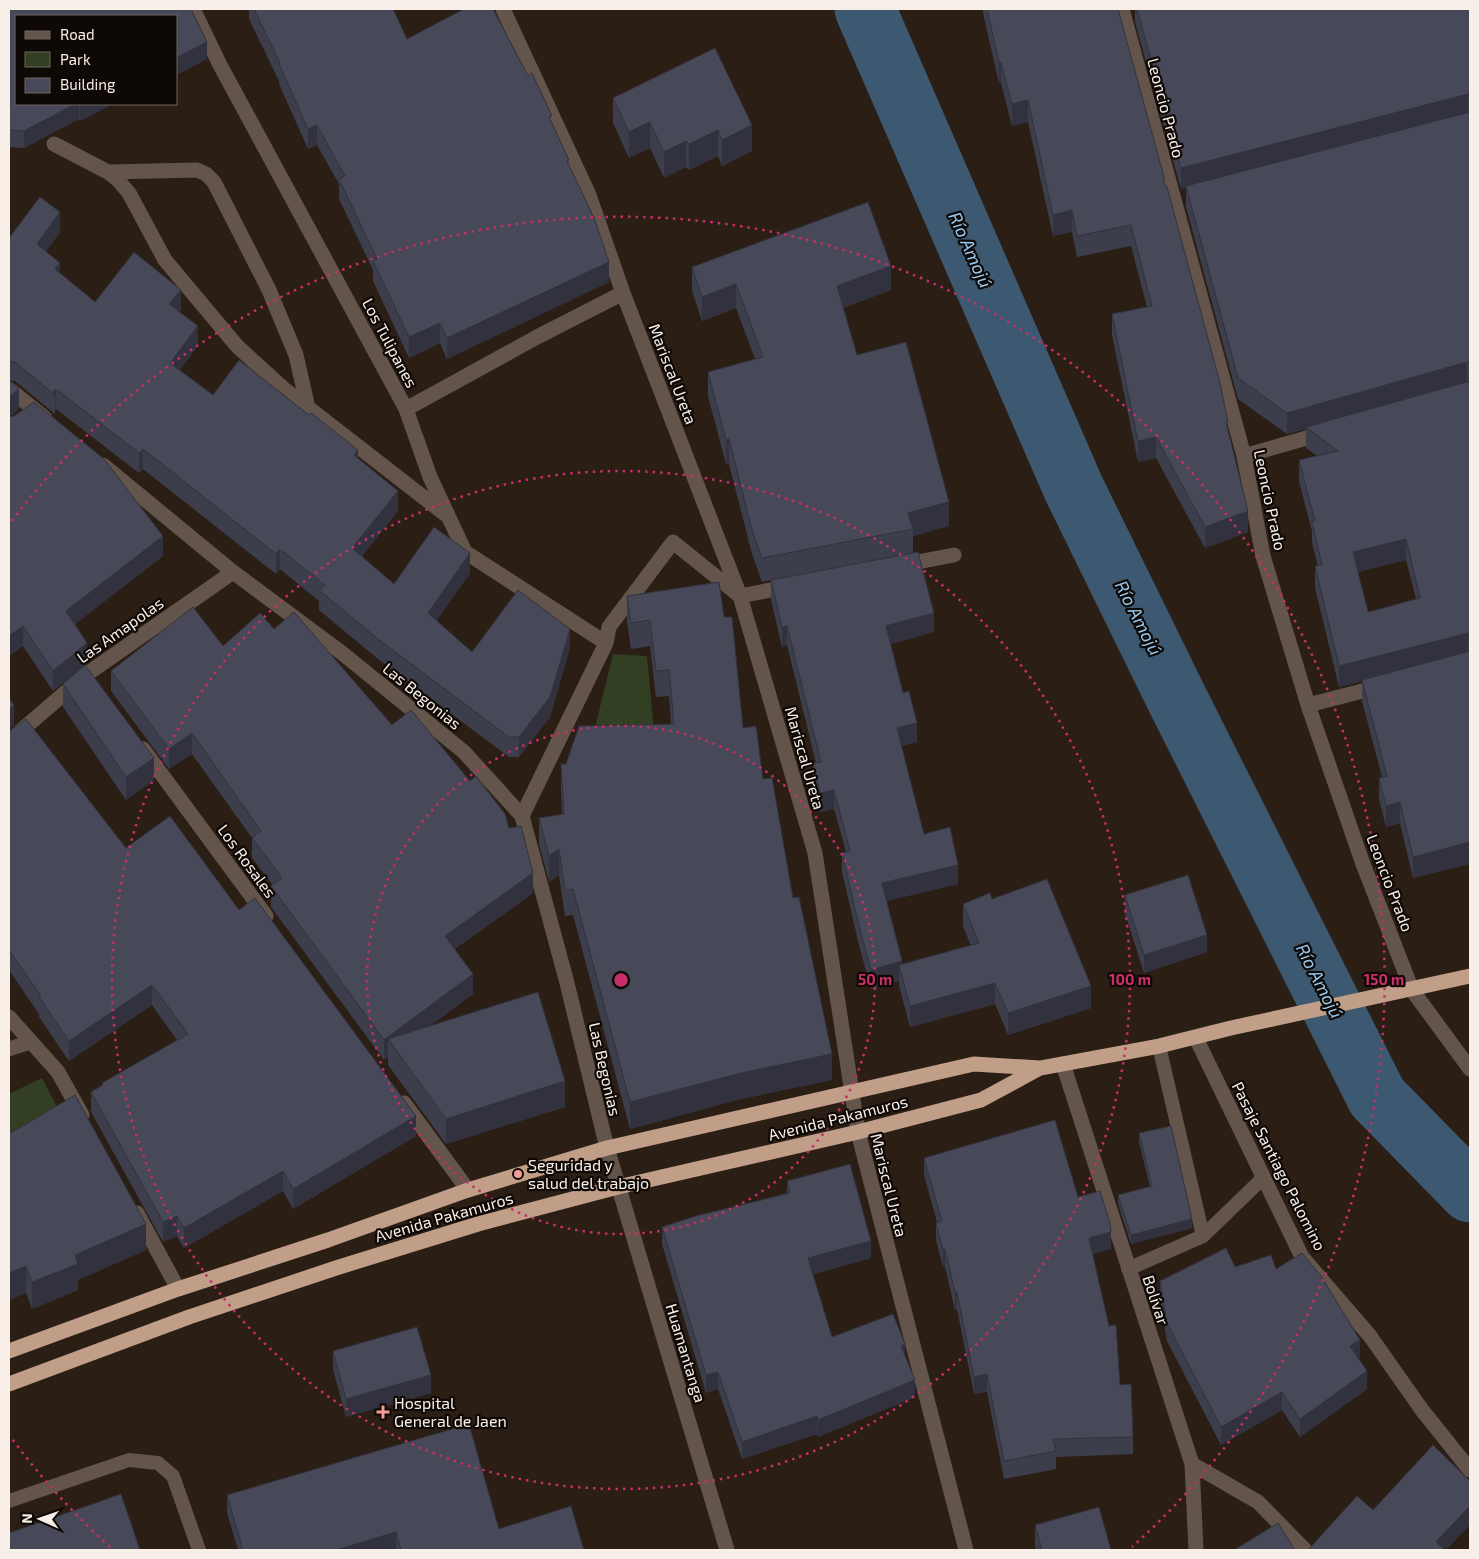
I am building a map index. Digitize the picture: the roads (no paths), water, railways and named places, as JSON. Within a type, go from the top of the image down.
[{"type":"highway","name":"Avenida Pakamuros","points":[[9,1352],[178,1289],[328,1240],[468,1190],[607,1148],[974,1064],[1040,1068],[1063,1064],[1196,1038],[1232,1028],[1470,976]]},
{"type":"highway","name":"Avenida Pakamuros","points":[[9,1384],[189,1317],[336,1268],[478,1224],[618,1187],[858,1132],[981,1100],[1040,1068]]},
{"type":"street","name":"Los Tulipanes","points":[[193,9],[220,65],[406,409],[430,477],[465,552],[606,643]]},
{"type":"street","name":"Mariscal Ureta","points":[[504,9],[589,195],[623,293],[740,596],[815,853],[858,1132],[966,1550]]},
{"type":"street","name":"Leoncio Prado","points":[[1122,9],[1244,456],[1263,556],[1308,705],[1363,864],[1412,990],[1470,1069]]},
{"type":"street","points":[[54,144],[108,172],[118,180],[129,193],[165,260],[237,346],[284,389],[448,516]]},
{"type":"street","points":[[108,172],[197,170],[206,174],[214,182],[279,314],[296,355],[308,408]]},
{"type":"street","points":[[1173,201],[1192,196]]},
{"type":"street","points":[[406,409],[537,337],[623,293]]},
{"type":"street","points":[[9,389],[58,428]]},
{"type":"street","points":[[22,419],[35,409]]},
{"type":"street","points":[[1244,456],[1338,430]]},
{"type":"street","name":"Las Begonias","points":[[88,453],[233,572],[342,653],[464,752],[522,816],[567,983],[612,1164]]},
{"type":"street","points":[[522,816],[606,643],[609,627],[673,542],[740,596],[808,583]]},
{"type":"street","points":[[886,568],[954,555]]},
{"type":"street","name":"Las Amapolas","points":[[9,741],[90,678],[233,572]]},
{"type":"street","points":[[1308,705],[1394,683]]},
{"type":"street","name":"Los Rosales","points":[[134,737],[275,928]]},
{"type":"street","points":[[9,1017],[58,1072],[87,1124]]},
{"type":"street","name":"Pasaje Santiago Palomino","points":[[1196,1038],[1302,1257],[1370,1336],[1422,1410],[1470,1470]]},
{"type":"street","points":[[9,1049],[30,1042]]},
{"type":"street","name":"Bolívar","points":[[1063,1064],[1192,1464],[1196,1550]]},
{"type":"street","points":[[398,1095],[468,1190]]},
{"type":"street","name":"Huamantanga","points":[[612,1164],[727,1550]]},
{"type":"street","points":[[130,1202],[178,1289]]},
{"type":"street","points":[[1192,1464],[1258,1502],[1305,1550]]},
{"type":"lane","points":[[1159,1046],[1203,1236]]},
{"type":"lane","points":[[1128,1269],[1203,1236],[1263,1178]]},
{"type":"lane","points":[[9,1501],[129,1460],[158,1463],[173,1476],[199,1550]]},
{"type":"waterway","name":"Río Amojú","points":[[865,9],[1074,489],[1377,1097],[1470,1192]]},
{"type":"place","name":"Seguridad y salud del trabajo","points":[[518,1174]]},
{"type":"place","name":"Hospital General de Jaen","points":[[383,1412]]}]
